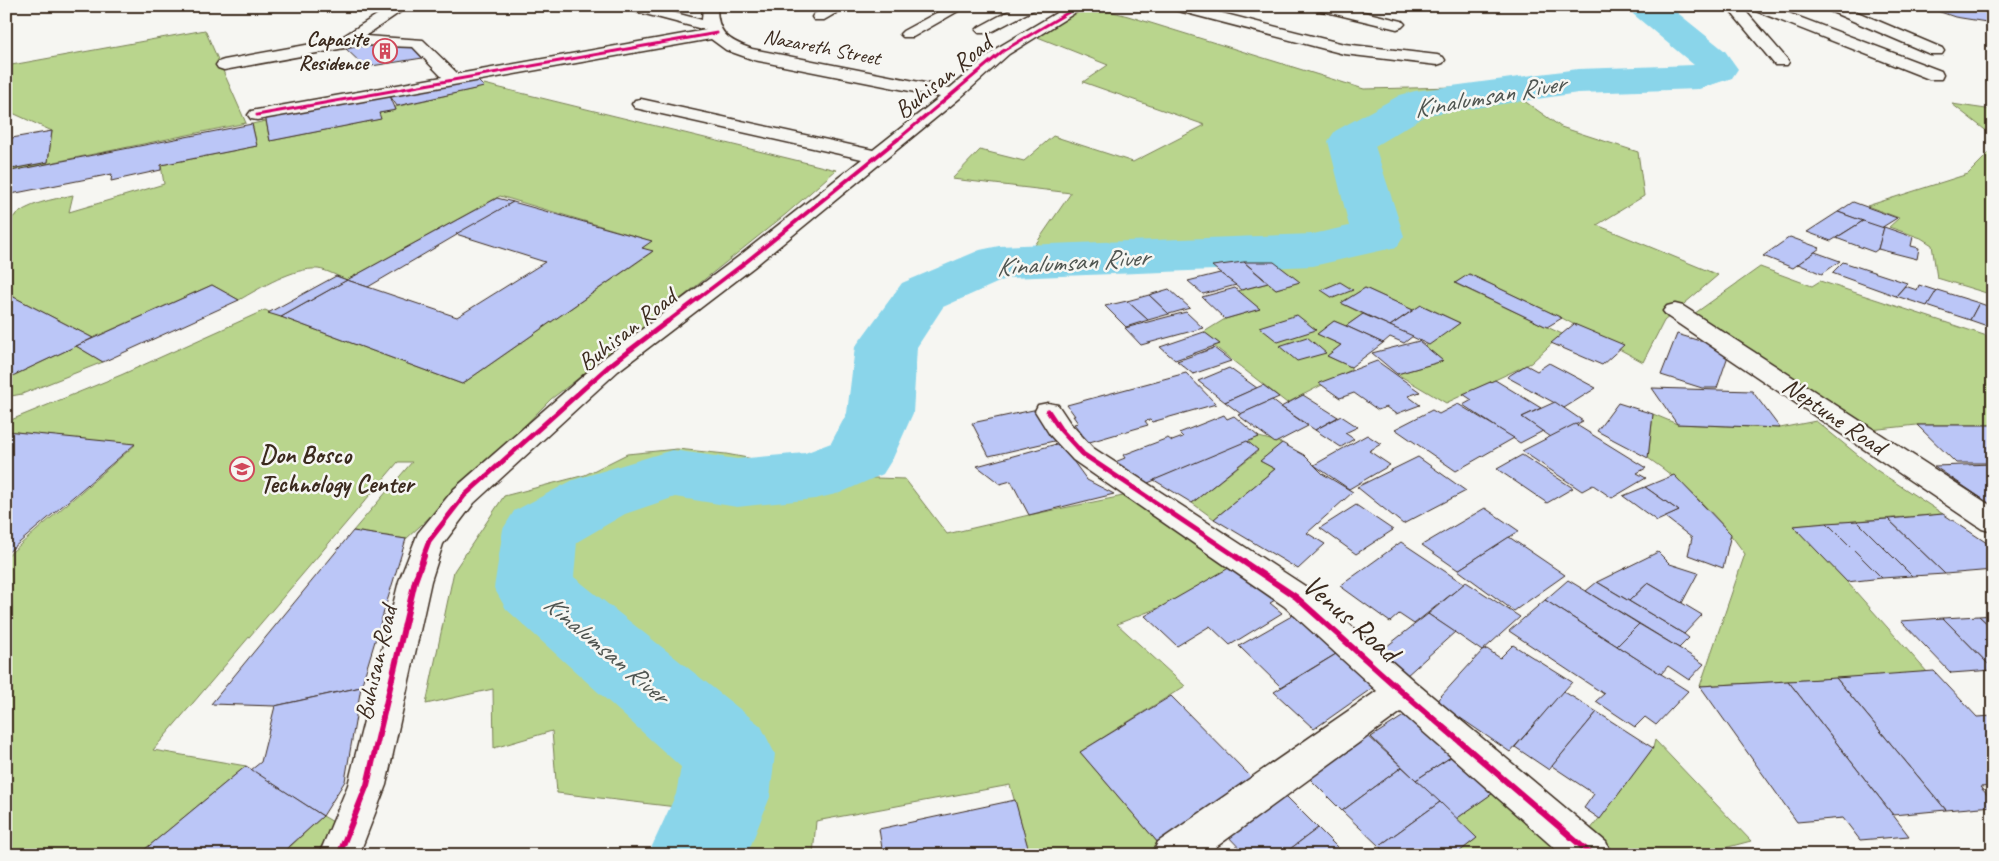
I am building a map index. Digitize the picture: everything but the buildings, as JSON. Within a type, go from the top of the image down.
[{"type":"street","points":[[342,44],[402,6]]},
{"type":"street","points":[[631,6],[714,30]]},
{"type":"street","points":[[710,6],[714,30]]},
{"type":"street","points":[[819,17],[841,6]]},
{"type":"street","points":[[908,34],[960,6]]},
{"type":"street","points":[[984,30],[1030,6]]},
{"type":"street","points":[[1176,6],[1344,49],[1437,60]]},
{"type":"street","points":[[1319,6],[1397,24]]},
{"type":"street","points":[[1733,6],[1781,62]]},
{"type":"street","points":[[1756,6],[1935,74]]},
{"type":"street","points":[[1830,6],[1936,51]]},
{"type":"street","name":"Buhisan Road","points":[[339,855],[367,785],[415,581],[429,540],[464,496],[609,366],[746,262],[954,94],[1003,51],[1073,7]]},
{"type":"street","points":[[257,115],[714,30]]},
{"type":"street","name":"Nazareth Street","points":[[714,30],[725,43],[738,50],[760,57],[954,94]]},
{"type":"street","points":[[224,65],[342,44],[377,40],[417,42],[453,79]]},
{"type":"street","points":[[641,104],[875,156]]},
{"type":"street","name":"Neptune Road","points":[[1675,311],[1993,522]]},
{"type":"street","name":"Venus Road","points":[[1048,411],[1060,429],[1083,454],[1296,597],[1402,692],[1592,855]]},
{"type":"street","points":[[1172,855],[1402,692]]},
{"type":"green space","points":[[1078,6],[1090,6],[1128,16],[1364,89],[1503,86],[1561,127],[1638,152],[1644,196],[1597,225],[1718,275],[1664,321],[1643,362],[1562,318],[1469,274],[1456,284],[1562,334],[1531,363],[1446,403],[1397,374],[1443,361],[1425,346],[1460,323],[1422,305],[1413,310],[1365,288],[1341,303],[1363,314],[1346,326],[1334,321],[1317,334],[1341,345],[1327,356],[1351,367],[1351,370],[1287,403],[1214,346],[1220,344],[1204,332],[1225,319],[1260,309],[1238,291],[1268,283],[1276,289],[1299,282],[1274,262],[1255,262],[1252,258],[1274,252],[1024,261],[1071,193],[952,179],[980,150],[1024,161],[1053,136],[1133,162],[1205,125],[1083,82],[1108,65],[1030,34]]},
{"type":"green space","points":[[205,30],[246,123],[6,172],[6,170],[48,162],[52,131],[6,110],[6,66]]},
{"type":"green space","name":"Don Bosco Technology Center","points":[[484,84],[836,170],[786,214],[629,340],[551,399],[488,463],[406,539],[353,531],[412,462],[398,462],[153,750],[246,766],[138,855],[6,855],[6,557],[135,445],[6,431],[6,422],[121,375],[265,310],[462,384],[652,252],[642,248],[651,241],[500,196],[347,280],[318,269],[298,271],[277,279],[239,300],[212,285],[93,338],[6,293],[6,241],[11,237],[12,218],[33,205],[73,195],[69,212],[164,184],[161,165],[257,146],[252,124],[266,121],[270,141],[380,119],[379,113],[396,110],[395,107],[483,87]]},
{"type":"green space","points":[[1952,104],[1993,110],[1993,136]]},
{"type":"green space","points":[[1993,149],[1993,295],[1937,278],[1932,245],[1921,238],[1889,227],[1899,218],[1867,206],[1968,174]]},
{"type":"green space","points":[[1760,267],[1812,286],[1820,281],[1993,338],[1993,425],[1917,425],[1870,430],[1691,316]]},
{"type":"green space","points":[[76,346],[103,362],[22,394],[6,397],[6,379]]},
{"type":"green space","points":[[1653,414],[1677,424],[1780,428],[1816,421],[1875,469],[1943,514],[1794,526],[1928,673],[1700,686],[1745,554],[1701,502],[1675,478],[1648,458]]},
{"type":"green space","points":[[1259,437],[1282,443],[1260,461],[1275,469],[1214,519],[1192,503],[1258,451],[1247,441]]},
{"type":"green space","points":[[677,449],[726,454],[791,466],[815,476],[905,479],[947,534],[1128,495],[1245,574],[1117,624],[1185,686],[1080,752],[1159,844],[1145,855],[1030,855],[1010,785],[816,821],[813,855],[672,855],[685,808],[557,793],[552,731],[494,748],[493,689],[426,704],[454,571],[504,496],[585,475],[627,454]]},
{"type":"green space","points":[[1655,740],[1751,841],[1698,855],[1604,855],[1584,838],[1653,748]]},
{"type":"green space","points":[[1503,786],[1583,855],[1455,855],[1477,838],[1456,819]]},
{"type":"green space","points":[[323,816],[335,823],[316,855],[281,855]]},
{"type":"waterway","name":"Kinalumsan River","points":[[697,855],[723,797],[729,754],[534,588],[540,529],[599,497],[672,473],[737,483],[815,476],[858,458],[880,413],[886,347],[922,295],[999,262],[1313,250],[1378,236],[1351,141],[1415,104],[1578,81],[1699,77],[1718,69],[1711,59],[1646,6]]},
{"type":"cycle path","points":[[339,855],[367,785],[415,581],[429,541],[464,496],[609,366],[746,262],[954,94],[1003,51],[1079,6]]},
{"type":"cycle path","points":[[257,115],[717,33]]},
{"type":"cycle path","points":[[1048,411],[1060,429],[1083,454],[1296,597],[1402,692],[1592,855]]},
{"type":"place","name":"Capacite Residence","points":[[385,51]]},
{"type":"place","name":"Don Bosco Technology Center","points":[[242,469]]}]
